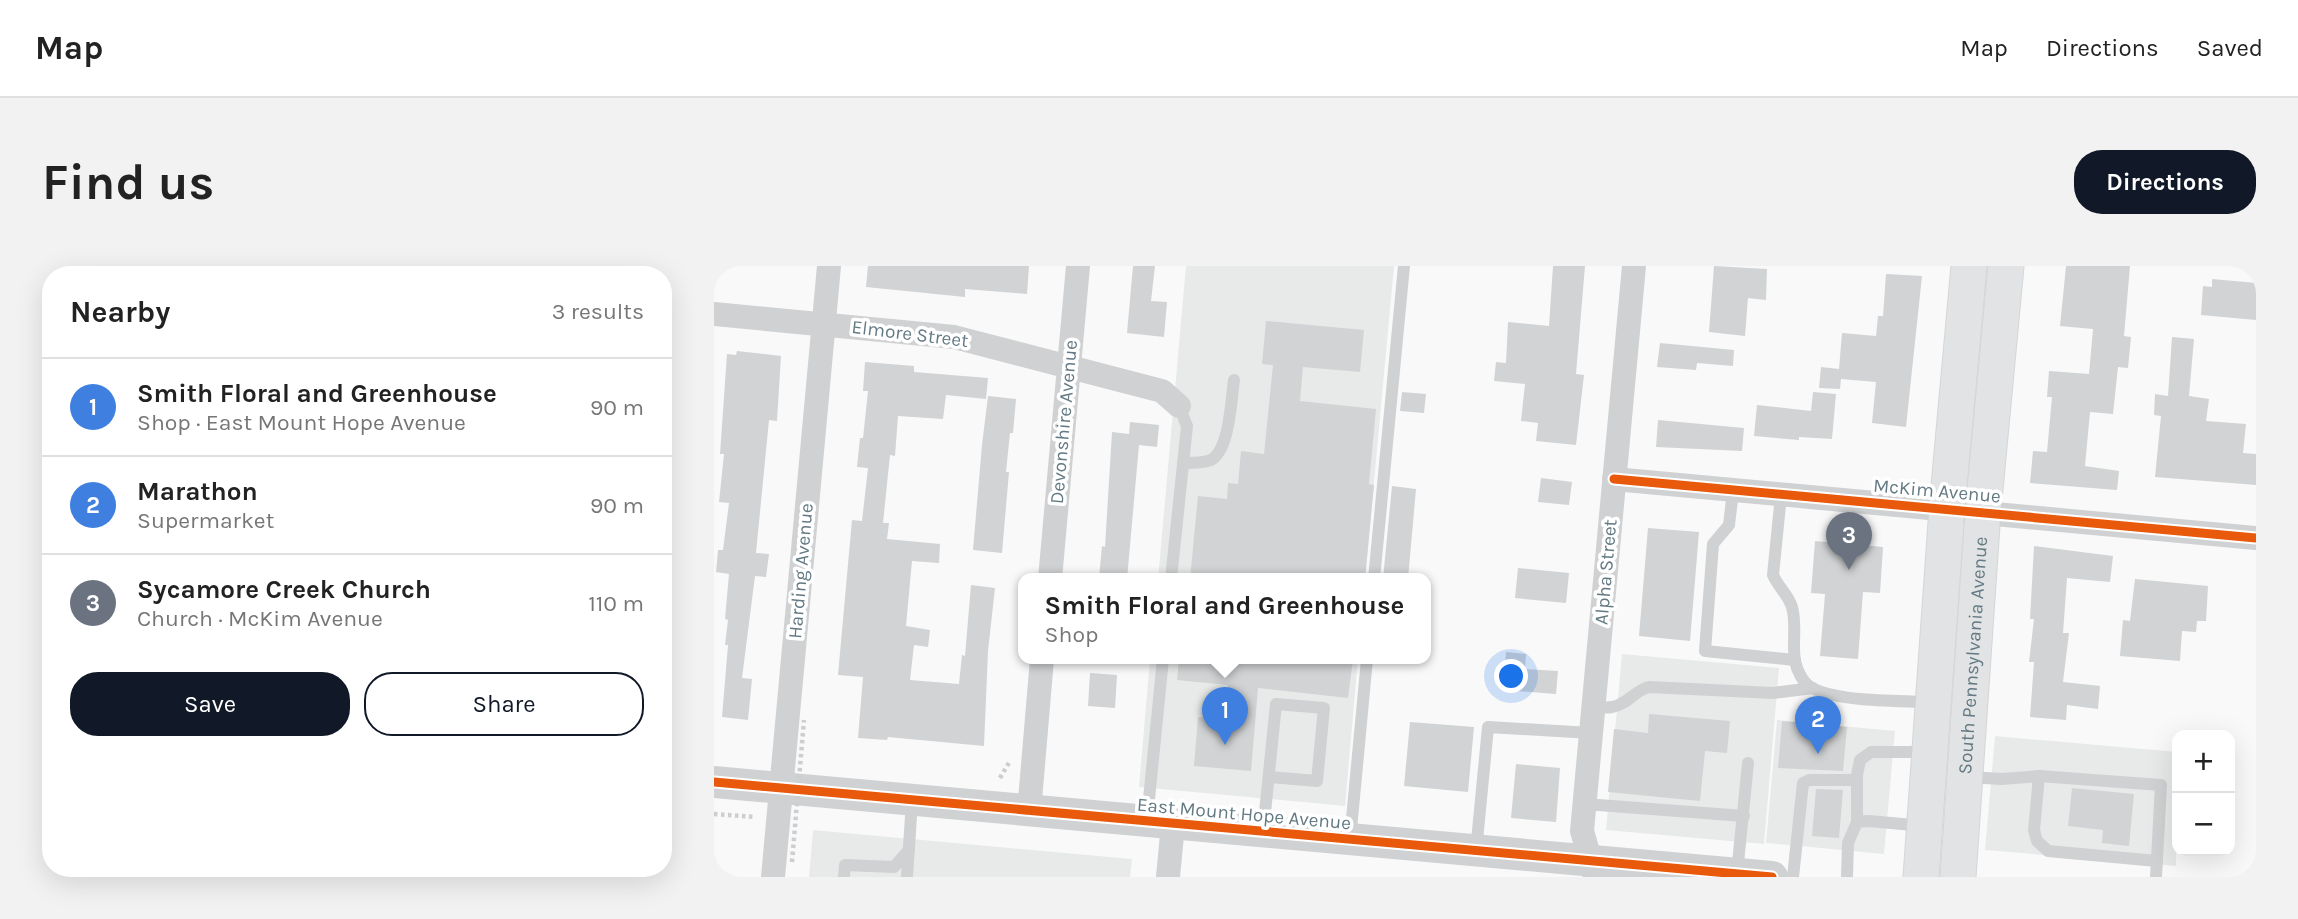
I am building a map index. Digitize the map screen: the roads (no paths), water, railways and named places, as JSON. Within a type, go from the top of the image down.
[{"type":"main road","name":"South Pennsylvania Avenue","points":[[1921,877],[1931,702],[1969,266]]},
{"type":"main road","name":"South Pennsylvania Avenue","points":[[1958,877],[1983,511],[2006,266]]},
{"type":"street","name":"Harding Avenue","points":[[783,870],[781,789],[829,266]]},
{"type":"street","name":"Devonshire Avenue","points":[[1050,573],[1078,266]]},
{"type":"street","name":"Alpha Street","points":[[1593,869],[1582,831],[1634,266]]},
{"type":"street","name":"Elmore Street","points":[[714,314],[954,337],[1163,391],[1179,406]]},
{"type":"street","name":"McKim Avenue","points":[[1614,479],[2256,538]]},
{"type":"street","points":[[1029,812],[1042,664]]},
{"type":"street","name":"East Mount Hope Avenue","points":[[714,782],[1476,851],[1593,869],[1772,877]]},
{"type":"street","points":[[1160,823],[1168,877]]},
{"type":"lane","points":[[1375,573],[1404,266]]},
{"type":"lane","points":[[1183,463],[1209,461],[1218,452],[1228,428],[1234,380]]},
{"type":"lane","points":[[1172,573],[1187,426],[1179,406]]},
{"type":"lane","points":[[1733,491],[1729,525],[1713,544],[1705,651],[1795,660]]},
{"type":"lane","points":[[1781,495],[1773,575],[1793,610],[1795,660],[1805,682],[1813,688]]},
{"type":"lane","points":[[1160,823],[1163,664]]},
{"type":"lane","points":[[1350,841],[1367,664]]},
{"type":"lane","points":[[1594,706],[1613,708],[1641,689],[1649,687],[1773,693],[1813,688],[1840,695],[1931,702]]},
{"type":"lane","points":[[1263,833],[1276,704],[1324,708],[1317,781],[1269,777]]},
{"type":"lane","points":[[1476,851],[1488,727],[1591,733]]},
{"type":"lane","points":[[1847,877],[1848,843],[1857,822],[1860,760],[1871,752],[1929,752]]},
{"type":"lane","points":[[1737,874],[1748,763]]},
{"type":"lane","points":[[2039,776],[2034,830],[2037,841],[2048,851],[2157,861]]},
{"type":"lane","points":[[1965,777],[2002,779],[2039,776],[2161,785],[2156,877]]},
{"type":"lane","points":[[1793,877],[1803,783],[1809,780],[1857,780]]},
{"type":"lane","points":[[907,877],[912,801]]},
{"type":"lane","points":[[1584,804],[1744,816]]},
{"type":"lane","points":[[1857,822],[1924,826]]},
{"type":"lane","points":[[844,877],[845,865],[894,867],[909,850]]},
{"type":"place","name":"Sycamore Creek Church","points":[[1849,570]]},
{"type":"place","name":"Smith Floral and Greenhouse","points":[[1225,745]]},
{"type":"place","name":"Marathon","points":[[1818,754]]}]
